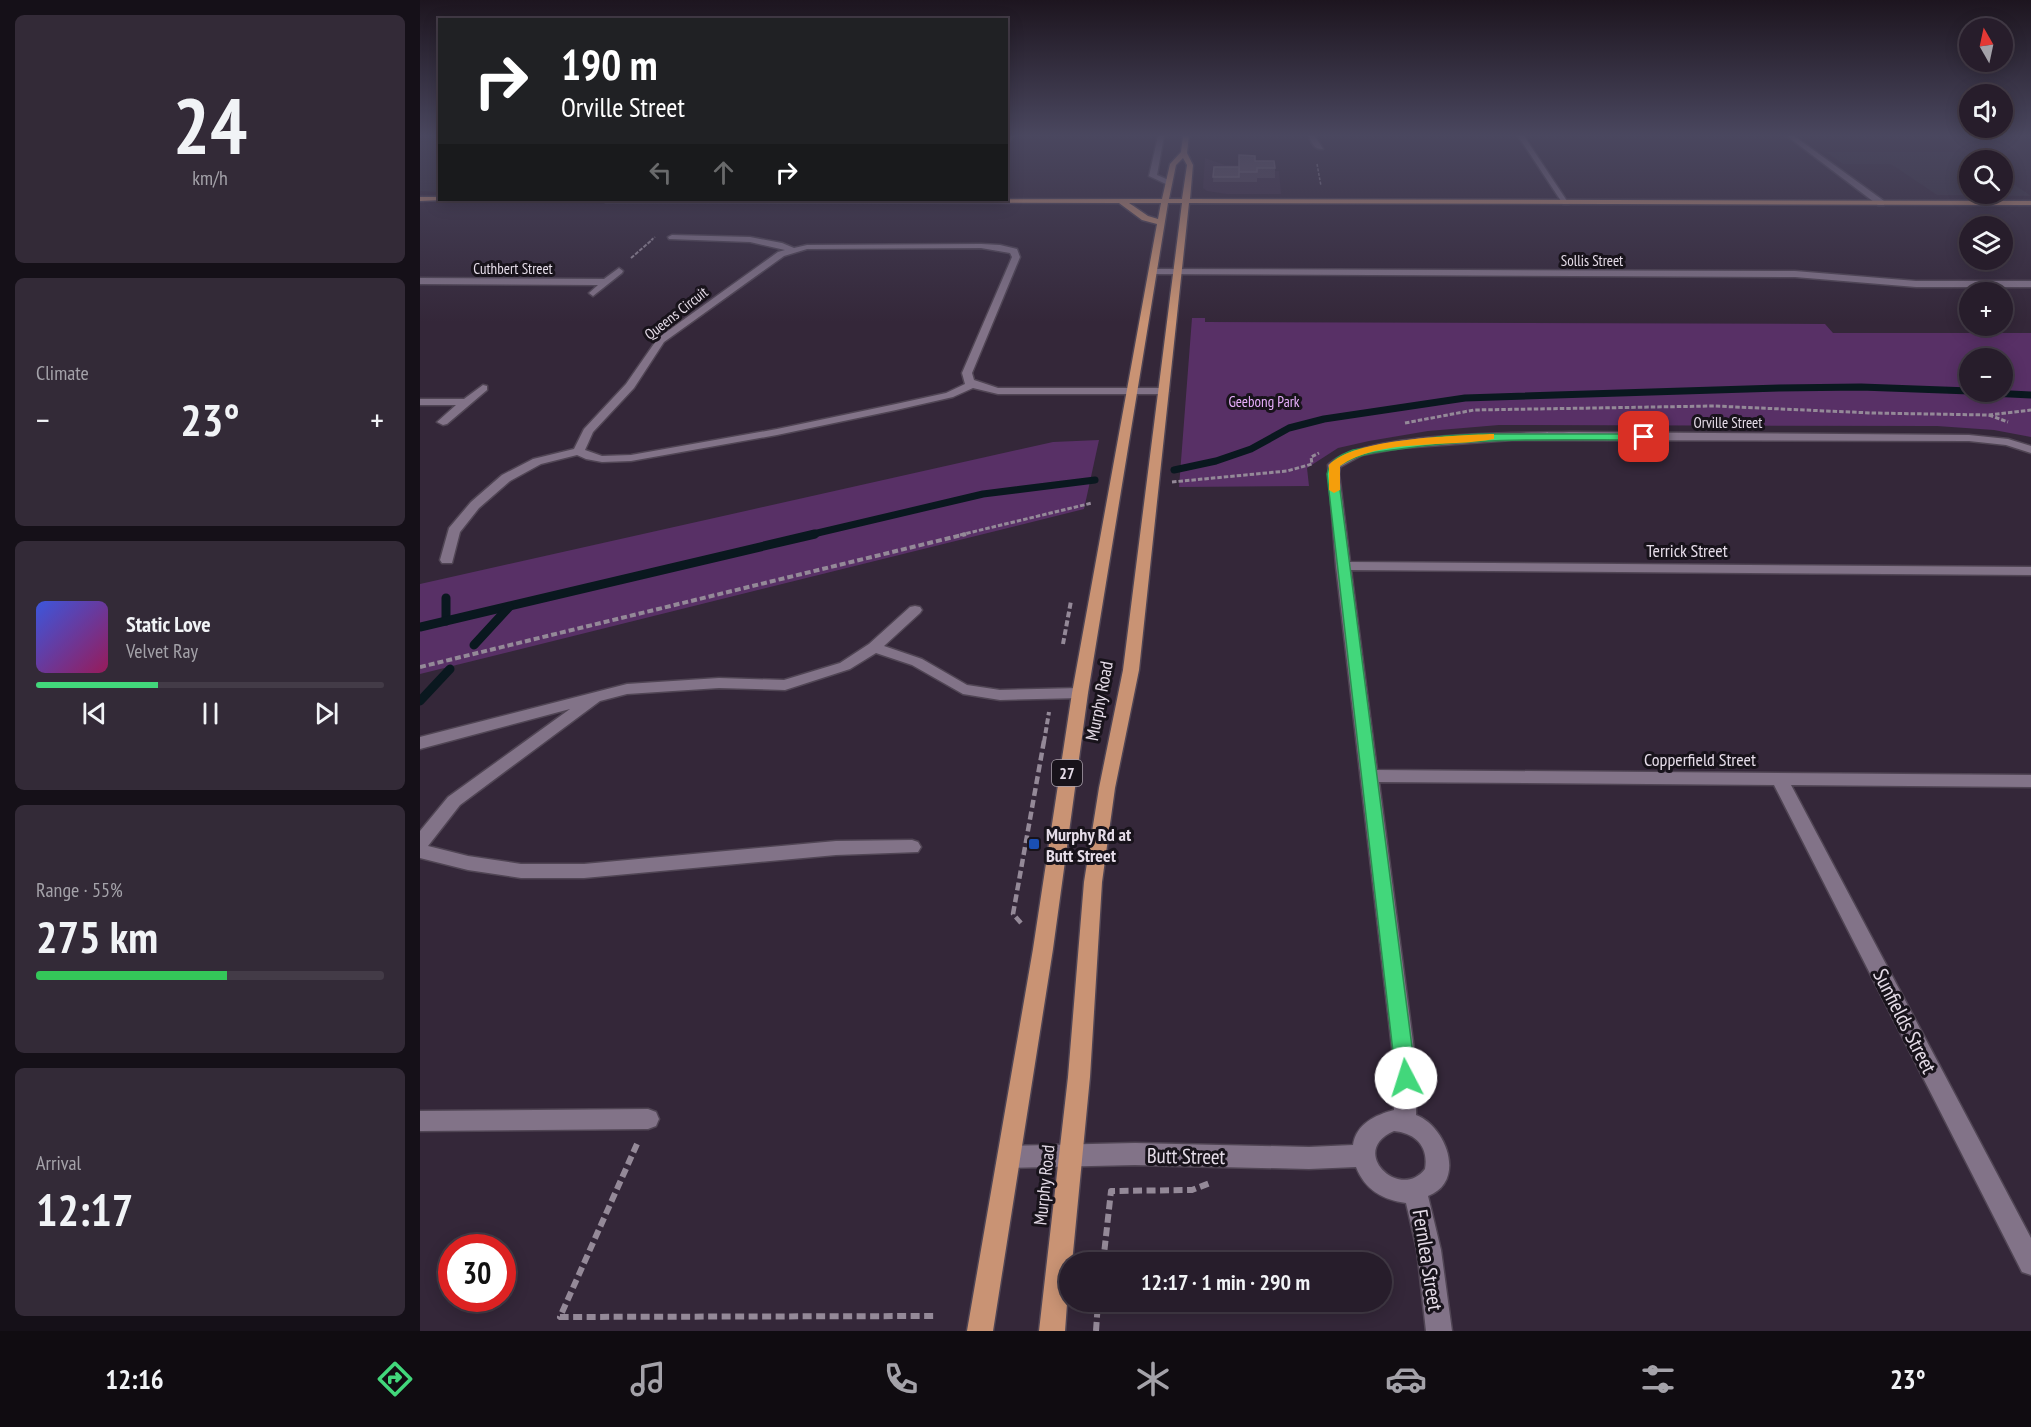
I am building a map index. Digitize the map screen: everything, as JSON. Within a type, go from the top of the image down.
[{"type":"main road","points":[[420,199],[438,199]]},
{"type":"main road","points":[[1008,200],[2031,204]]},
{"type":"main road","points":[[1121,201],[1145,218],[1162,223]]},
{"type":"main road","name":"Murphy Road","points":[[980,1331],[1043,949],[1080,693],[1165,201]]},
{"type":"main road","name":"Murphy Road","points":[[1052,1331],[1071,1156],[1093,882],[1107,788],[1131,670],[1185,201]]},
{"type":"street","points":[[1563,198],[1566,202]]},
{"type":"street","points":[[1874,198],[1881,203]]},
{"type":"street","points":[[672,237],[764,241],[782,244],[791,250]]},
{"type":"street","name":"Queens Circuit","points":[[579,451],[581,441],[630,386],[648,353],[661,340],[767,264],[791,250],[816,246],[981,246],[1000,247],[1014,251],[1016,257],[967,373],[972,385]]},
{"type":"street","points":[[592,293],[619,271]]},
{"type":"street","name":"Sollis Street","points":[[1153,272],[1795,274],[1916,284],[2031,284]]},
{"type":"street","name":"Cuthbert Street","points":[[420,281],[607,282]]},
{"type":"street","points":[[447,560],[454,531],[476,505],[506,478],[537,461],[579,451],[590,457],[603,459],[630,458],[777,432],[908,405],[949,395],[972,385],[998,390],[1164,391]]},
{"type":"street","points":[[443,422],[483,388]]},
{"type":"street","points":[[420,402],[466,402]]},
{"type":"street","name":"Orville Street","points":[[1343,566],[1334,465],[1347,456],[1372,449],[1481,437],[1969,438],[2018,445],[2031,450]]},
{"type":"street","points":[[1343,566],[1405,1065],[1405,1121]]},
{"type":"street","name":"Terrick Street","points":[[1343,566],[2031,571]]},
{"type":"street","points":[[420,743],[627,688],[719,683],[785,685],[845,666],[874,647],[915,610]]},
{"type":"street","points":[[874,647],[917,662],[963,689],[1000,695],[1080,693]]},
{"type":"street","points":[[420,844],[454,801],[600,695]]},
{"type":"street","name":"Copperfield Street","points":[[1369,777],[2031,782]]},
{"type":"street","name":"Sunfields Street","points":[[1779,779],[2031,1263]]},
{"type":"street","points":[[420,851],[468,863],[521,871],[584,871],[836,848],[912,847]]},
{"type":"street","points":[[420,1121],[648,1119]]},
{"type":"street","points":[[1394,1120],[1405,1121],[1427,1133],[1434,1143],[1438,1166],[1434,1177],[1426,1185],[1404,1192],[1381,1185],[1372,1177],[1363,1156],[1367,1136],[1374,1128],[1394,1120]]},
{"type":"street","name":"Butt Street","points":[[1009,1156],[1363,1156]]},
{"type":"street","name":"Fernlea Street","points":[[1414,1190],[1429,1250],[1439,1331]]},
{"type":"path","points":[[420,667],[1092,504],[1095,496],[1114,496]]},
{"type":"path","points":[[648,1119],[560,1317],[935,1316]]},
{"type":"path","points":[[1104,1252],[1111,1191],[1192,1190],[1215,1181]]},
{"type":"path","points":[[1096,1331],[1097,1312]]},
{"type":"green space","name":"Geebong Park","points":[[1192,318],[1205,318],[1205,322],[1825,324],[1833,333],[1959,333],[1959,336],[2013,336],[2013,333],[2031,333],[2031,437],[1994,430],[1937,426],[1499,425],[1428,431],[1338,448],[1307,468],[1309,486],[1179,487]]},
{"type":"green space","points":[[1099,440],[1084,509],[420,674],[420,584],[1053,442]]},
{"type":"waterway","points":[[1174,470],[1216,461],[1251,449],[1289,428],[1324,419],[1465,398],[1779,388],[1861,387],[1959,391]]},
{"type":"waterway","points":[[2013,394],[2031,395]]},
{"type":"waterway","points":[[809,535],[983,494],[1095,480]]},
{"type":"waterway","points":[[446,621],[815,534]]},
{"type":"waterway","points":[[446,598],[446,621]]},
{"type":"waterway","points":[[474,645],[509,607]]},
{"type":"waterway","points":[[420,627],[446,621]]},
{"type":"waterway","points":[[420,701],[450,669]]},
{"type":"slow traffic","points":[[1334,490],[1334,465],[1339,460],[1357,452],[1444,439],[1490,437]]},
{"type":"place","name":"Murphy Rd at Butt Street","points":[[1034,844]]},
{"type":"route","points":[[1406,1078],[1343,566],[1334,465],[1339,460],[1357,452],[1444,439],[1644,437]]}]
